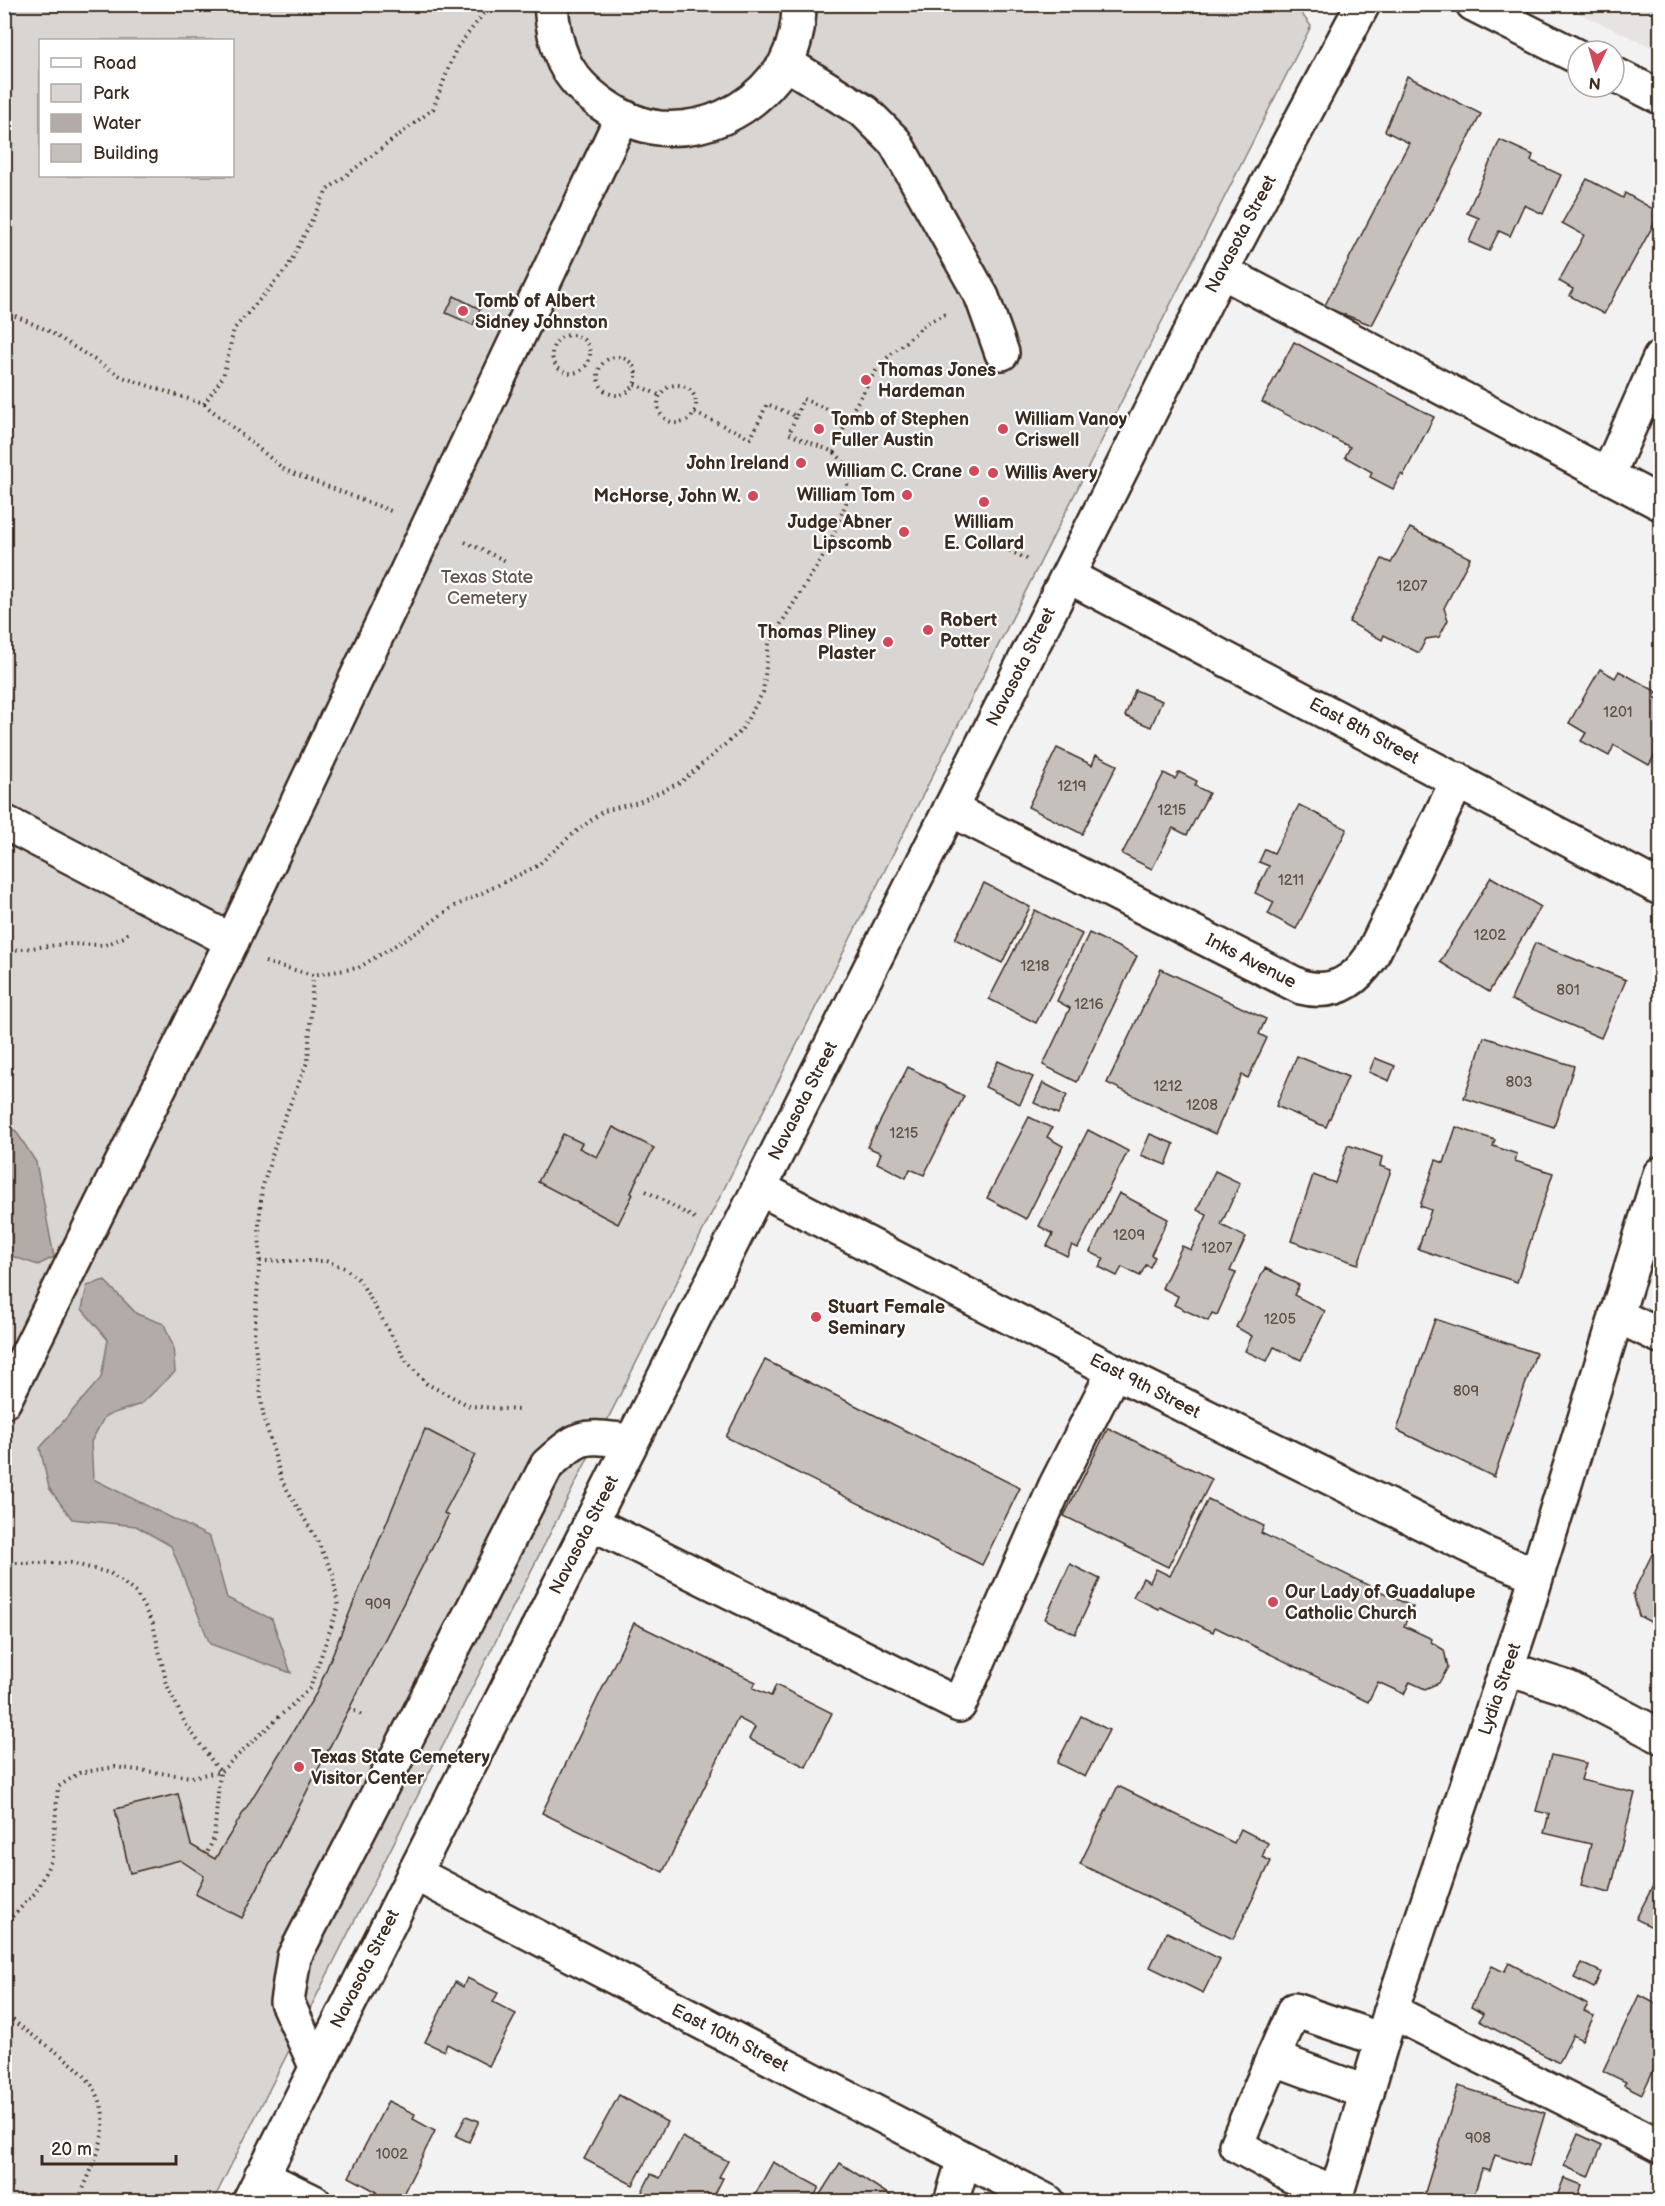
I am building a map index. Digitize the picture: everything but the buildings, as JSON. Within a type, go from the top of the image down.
[{"type":"street","points":[[551,4],[552,26],[565,63],[589,94],[622,117],[658,128],[696,127],[733,115],[763,92],[786,63],[799,25],[799,4]]},
{"type":"street","name":"Navasota Street","points":[[255,2189],[950,809],[1053,570],[1221,271],[1363,4]]},
{"type":"street","points":[[1473,4],[1566,51]]},
{"type":"street","points":[[786,63],[865,112],[895,142],[982,297],[1002,353]]},
{"type":"street","points":[[1626,80],[1660,98]]},
{"type":"street","points":[[4,1401],[232,941],[622,117]]},
{"type":"street","points":[[1221,271],[1660,503]]},
{"type":"street","points":[[1608,475],[1660,358]]},
{"type":"street","name":"East 8th Street","points":[[1053,570],[1458,780],[1660,888]]},
{"type":"street","name":"Inks Avenue","points":[[950,809],[1301,987],[1326,990],[1337,988],[1351,981],[1362,971],[1371,957],[1458,780]]},
{"type":"street","points":[[4,822],[232,941]]},
{"type":"street","name":"Lydia Street","points":[[1335,2198],[1387,2025],[1508,1669],[1660,1174]]},
{"type":"street","name":"East 9th Street","points":[[759,1188],[1114,1371],[1485,1554],[1536,1575]]},
{"type":"street","points":[[1616,1315],[1660,1336]]},
{"type":"street","points":[[590,1522],[959,1705],[1056,1485],[1114,1371]]},
{"type":"street","points":[[316,2066],[287,2002],[294,1957],[547,1465],[572,1443],[590,1436],[631,1441]]},
{"type":"street","points":[[1508,1669],[1568,1688],[1660,1736]]},
{"type":"street","name":"East 10th Street","points":[[414,1873],[1048,2202]]},
{"type":"street","points":[[1335,2198],[1236,2145],[1294,2010],[1387,2025],[1660,2146]]},
{"type":"street","points":[[1273,2058],[1367,2093]]},
{"type":"street","points":[[951,2202],[964,2159]]},
{"type":"street","points":[[255,2189],[314,2202]]},
{"type":"path","points":[[204,404],[223,377],[234,329],[288,267],[327,190],[433,110],[456,49],[491,4]]},
{"type":"path","points":[[834,452],[849,418],[880,364],[927,323],[982,297]]},
{"type":"path","points":[[4,311],[46,330],[122,377],[204,404],[285,470],[428,526],[506,561]]},
{"type":"path","points":[[569,334],[587,343],[591,352],[590,363],[573,374],[563,372],[555,366],[551,356],[553,346],[560,338],[569,334]]},
{"type":"path","points":[[615,356],[625,358],[633,364],[637,374],[635,384],[628,392],[618,396],[608,393],[600,387],[597,377],[599,367],[605,360],[615,356]]},
{"type":"path","points":[[635,384],[659,395]]},
{"type":"path","points":[[676,384],[686,386],[694,393],[697,402],[695,413],[689,420],[679,424],[669,422],[661,416],[658,406],[659,395],[666,388],[676,384]]},
{"type":"path","points":[[232,941],[260,960],[313,975],[358,968],[419,931],[451,908],[537,866],[603,811],[639,802],[681,782],[741,731],[763,692],[769,643],[827,550],[846,503],[848,471],[843,461],[834,452],[789,434],[803,399],[849,418]]},
{"type":"path","points":[[695,413],[752,438],[767,404],[796,416]]},
{"type":"path","points":[[1004,548],[1053,570]]},
{"type":"path","points":[[4,951],[66,944],[105,945],[124,937],[140,922],[154,900]]},
{"type":"path","points":[[4,1925],[35,1893],[52,1859],[58,1786],[79,1773],[115,1767],[192,1777],[220,1772],[310,1688],[338,1607],[333,1574],[317,1540],[282,1480],[262,1414],[254,1336],[260,1261],[259,1224],[262,1189],[280,1129],[308,1059],[313,975]]},
{"type":"path","points":[[646,1191],[733,1239]]},
{"type":"path","points":[[260,1261],[326,1261],[345,1268],[360,1281],[407,1362],[427,1383],[470,1406],[519,1410]]},
{"type":"path","points":[[4,1563],[71,1563],[110,1573],[136,1593],[153,1624],[167,1685],[185,1723],[220,1772],[214,1838],[207,1853]]},
{"type":"path","points":[[310,1688],[317,1692]]},
{"type":"path","points":[[350,1708],[362,1715]]},
{"type":"path","points":[[4,2012],[84,2073],[100,2098],[103,2118],[100,2144],[78,2202]]},
{"type":"shaded area","points":[[1561,5],[1660,5],[1660,51]]},
{"type":"green space","name":"Texas State Cemetery","points":[[5,5],[1295,5],[1311,26],[213,2201],[5,2202]]},
{"type":"water","points":[[5,1125],[16,1131],[36,1162],[54,1257],[38,1265],[14,1257],[5,1242]]},
{"type":"water","points":[[104,1280],[137,1314],[164,1324],[173,1346],[175,1372],[141,1404],[105,1416],[91,1442],[93,1479],[210,1537],[227,1598],[272,1619],[291,1673],[210,1644],[171,1546],[136,1526],[72,1519],[49,1488],[40,1448],[101,1378],[108,1340],[82,1309],[87,1286]]},
{"type":"place","name":"Tomb of Albert Sidney Johnston","points":[[463,311]]},
{"type":"place","name":"Thomas Jones Hardeman","points":[[866,380]]},
{"type":"place","name":"Tomb of Stephen Fuller Austin","points":[[819,429]]},
{"type":"place","name":"William Vanoy Criswell","points":[[1003,429]]},
{"type":"place","name":"John Ireland","points":[[801,463]]},
{"type":"place","name":"William C. Crane","points":[[974,471]]},
{"type":"place","name":"Willis Avery","points":[[993,473]]},
{"type":"place","name":"William Tom","points":[[907,495]]},
{"type":"place","name":"McHorse, John W.","points":[[753,496]]},
{"type":"place","name":"William E. Collard","points":[[984,502]]},
{"type":"place","name":"Judge Abner Lipscomb","points":[[904,532]]},
{"type":"place","name":"Robert Potter","points":[[928,630]]},
{"type":"place","name":"Thomas Pliney Plaster","points":[[888,642]]},
{"type":"place","name":"Stuart Female Seminary","points":[[816,1317]]},
{"type":"place","name":"Our Lady of Guadalupe Catholic Church","points":[[1273,1602]]},
{"type":"place","name":"Texas State Cemetery Visitor Center","points":[[299,1767]]}]
